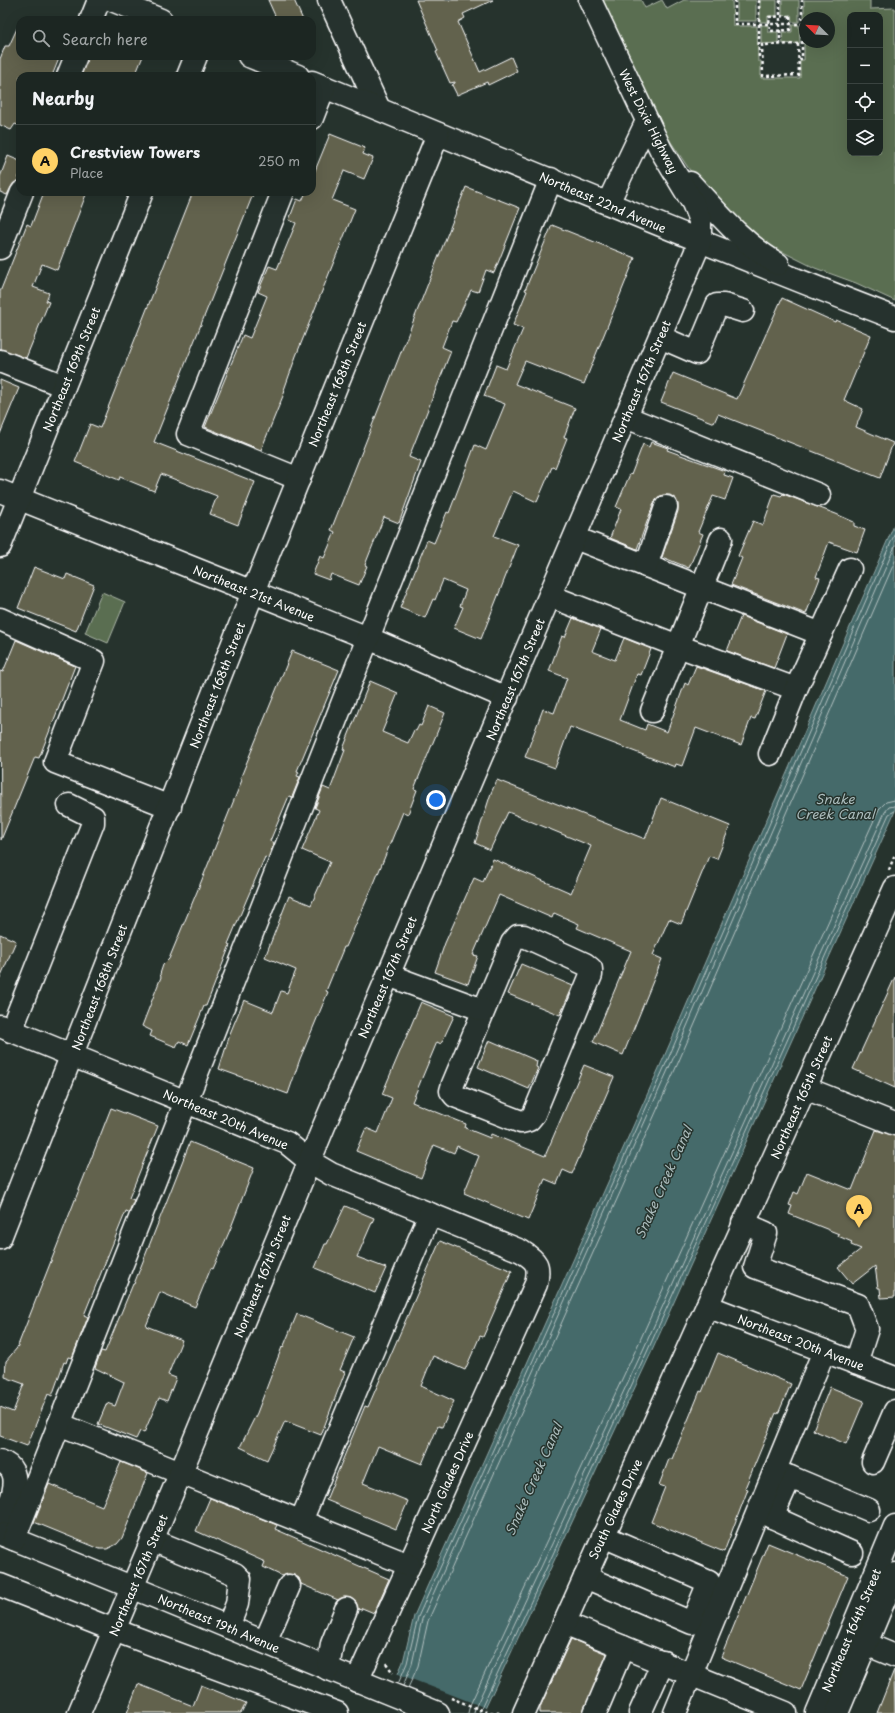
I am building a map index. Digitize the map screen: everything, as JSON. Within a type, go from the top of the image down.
[{"type":"street","points":[[93,16],[99,0]]},
{"type":"street","points":[[112,0],[151,16]]},
{"type":"street","points":[[329,0],[379,109]]},
{"type":"street","name":"West Dixie Highway","points":[[590,0],[661,150],[693,203],[700,221],[700,242]]},
{"type":"street","points":[[70,72],[74,60]]},
{"type":"street","points":[[190,72],[194,60]]},
{"type":"street","points":[[259,60],[288,72]]},
{"type":"street","points":[[316,95],[318,84]]},
{"type":"street","name":"Northeast 22nd Avenue","points":[[318,84],[551,179],[700,242],[895,318]]},
{"type":"street","points":[[608,203],[647,121]]},
{"type":"street","name":"Northeast 168th Street","points":[[0,1238],[253,592],[438,134]]},
{"type":"street","points":[[661,150],[728,224],[762,255],[826,292]]},
{"type":"street","points":[[5,1534],[60,1424],[368,638],[551,179]]},
{"type":"street","points":[[0,248],[20,196]]},
{"type":"street","name":"Northeast 169th Street","points":[[0,546],[9,495],[64,386],[140,196]]},
{"type":"street","points":[[281,196],[188,434],[299,479]]},
{"type":"street","name":"Northeast 167th Street","points":[[79,1713],[181,1472],[309,1161],[700,242]]},
{"type":"street","points":[[660,336],[697,353],[717,305],[724,305],[743,311]]},
{"type":"street","points":[[0,361],[64,386]]},
{"type":"street","points":[[626,418],[818,495]]},
{"type":"street","name":"Northeast 21st Avenue","points":[[9,495],[368,638],[507,698]]},
{"type":"street","points":[[646,566],[666,507]]},
{"type":"street","points":[[575,538],[821,634]]},
{"type":"street","points":[[652,711],[721,539]]},
{"type":"street","points":[[770,754],[796,689],[850,569]]},
{"type":"street","points":[[550,596],[678,646],[796,689]]},
{"type":"street","points":[[0,619],[94,660],[55,762],[170,807]]},
{"type":"street","points":[[6,1029],[93,823],[93,816],[69,805]]},
{"type":"street","name":"Northeast 165th Street","points":[[707,1306],[743,1223],[895,888]]},
{"type":"street","points":[[518,936],[524,936],[585,964],[591,969],[591,975],[534,1114],[529,1120],[521,1122],[455,1096],[451,1091],[483,1010],[512,943],[518,936]]},
{"type":"street","points":[[388,975],[483,1010]]},
{"type":"street","name":"Northeast 20th Avenue","points":[[6,1029],[287,1143],[309,1161],[331,1174],[521,1251],[531,1257],[537,1264],[539,1273],[536,1284]]},
{"type":"street","points":[[805,1088],[895,1124]]},
{"type":"street","points":[[301,1521],[430,1214]]},
{"type":"street","points":[[743,1223],[766,1234],[755,1268],[858,1305],[867,1329],[856,1363]]},
{"type":"street","name":"North Glades Drive","points":[[357,1681],[536,1284]]},
{"type":"street","name":"Northeast 20th Avenue","points":[[707,1306],[895,1378]]},
{"type":"street","name":"South Glades Drive","points":[[524,1713],[707,1306]]},
{"type":"street","points":[[675,1713],[692,1674],[701,1626],[718,1586],[766,1514],[782,1474],[824,1351]]},
{"type":"street","points":[[873,1462],[895,1411]]},
{"type":"street","points":[[60,1424],[409,1565]]},
{"type":"street","points":[[0,1461],[6,1463],[14,1473],[16,1484],[4,1498],[5,1534]]},
{"type":"street","points":[[782,1474],[869,1510]]},
{"type":"street","points":[[766,1514],[852,1553]]},
{"type":"street","name":"Northeast 164th Street","points":[[817,1713],[895,1526]]},
{"type":"street","name":"Northeast 19th Avenue","points":[[5,1534],[357,1681],[438,1713]]},
{"type":"street","points":[[603,1536],[718,1586]]},
{"type":"street","points":[[152,1540],[236,1574],[240,1580],[237,1604],[228,1627]]},
{"type":"street","name":"Northeast 164th Street","points":[[837,1713],[866,1644],[887,1615],[895,1574]]},
{"type":"street","points":[[584,1577],[701,1626]]},
{"type":"street","points":[[0,1585],[114,1630],[338,1713]]},
{"type":"street","points":[[265,1642],[289,1586]]},
{"type":"street","points":[[328,1669],[332,1644],[346,1609]]},
{"type":"street","points":[[564,1623],[786,1713]]},
{"type":"street","points":[[866,1644],[895,1656]]},
{"type":"street","points":[[595,1713],[624,1647]]},
{"type":"street","points":[[640,1713],[662,1662]]},
{"type":"path","points":[[735,0],[735,24],[799,24]]},
{"type":"path","points":[[758,0],[760,57],[762,57]]},
{"type":"path","points":[[780,0],[780,44]]},
{"type":"path","points":[[802,0],[802,12]]},
{"type":"path","points":[[790,16],[790,30],[770,31],[769,17],[780,17],[790,16]]},
{"type":"path","points":[[780,44],[798,44],[799,75],[763,76],[762,45],[780,44]]},
{"type":"path","points":[[799,59],[802,59],[802,48]]},
{"type":"path","points":[[486,1712],[501,1713]]},
{"type":"green space","points":[[603,0],[641,0],[645,8],[662,0],[667,9],[684,0],[732,0],[733,26],[757,26],[758,61],[761,61],[761,78],[800,78],[800,60],[804,60],[804,48],[835,48],[835,12],[804,12],[804,0],[870,0],[870,9],[895,8],[895,301],[856,283],[815,268],[771,246],[739,222],[693,175],[667,136]]},
{"type":"green space","points":[[737,0],[756,0],[756,21],[737,21]]},
{"type":"green space","points":[[760,0],[777,0],[777,16],[768,16],[768,22],[760,22]]},
{"type":"green space","points":[[782,0],[799,0],[799,22],[792,22],[791,15],[782,16]]},
{"type":"green space","points":[[761,25],[768,25],[768,32],[778,32],[778,43],[761,44]]},
{"type":"green space","points":[[792,25],[799,25],[799,43],[783,44],[782,32],[792,32]]},
{"type":"green space","points":[[102,592],[125,602],[108,643],[85,633]]},
{"type":"water","name":"Snake Creek Canal","points":[[895,523],[895,811],[651,1353],[483,1713],[381,1713],[403,1662],[414,1616],[664,1057]]},
{"type":"pier","points":[[396,1673],[486,1708],[484,1713],[379,1713]]},
{"type":"building","points":[[268,0],[294,0],[301,16],[275,16]]},
{"type":"building","points":[[416,0],[493,0],[463,14],[465,18],[458,22],[480,72],[511,57],[517,71],[488,85],[487,82],[457,95],[452,85],[455,82],[450,83],[436,52],[438,51]]},
{"type":"building","points":[[16,31],[16,60],[58,60],[54,72],[16,72],[16,124],[11,130],[0,125],[0,59],[5,46],[9,46]]},
{"type":"building","points":[[87,60],[141,60],[137,72],[82,72]]},
{"type":"building","points":[[330,134],[365,148],[363,154],[373,158],[364,179],[344,171],[332,200],[355,209],[296,356],[284,390],[285,391],[261,450],[205,427],[243,335],[250,338],[267,296],[258,292],[269,266],[277,269],[296,223],[289,220],[297,199],[302,201],[304,196],[316,196],[316,168]]},
{"type":"building","points":[[8,156],[16,159],[16,182],[11,187],[7,195],[0,192],[0,177]]},
{"type":"building","points":[[466,187],[520,208],[494,273],[486,270],[478,292],[471,290],[456,322],[452,321],[442,347],[451,351],[409,457],[421,462],[399,523],[384,517],[365,565],[367,566],[359,585],[331,574],[329,580],[313,574],[320,556],[324,558],[335,532],[331,530]]},
{"type":"building","points":[[42,196],[85,196],[57,270],[42,264],[33,287],[49,293],[46,301],[49,302],[26,358],[0,349],[0,292],[27,224],[31,226]]},
{"type":"building","points":[[191,196],[252,196],[154,442],[255,482],[238,525],[210,514],[217,496],[161,474],[154,491],[120,477],[119,480],[75,462],[90,424],[100,428]]},
{"type":"building","points":[[552,225],[635,258],[584,384],[525,361],[515,384],[575,408],[564,437],[567,438],[555,468],[552,467],[537,502],[513,491],[494,536],[518,545],[481,639],[454,628],[463,607],[460,606],[466,590],[443,580],[435,600],[433,599],[425,618],[400,608],[427,540],[434,543],[447,512],[449,513],[475,445],[486,450],[505,404],[484,396],[496,365],[506,369],[523,329],[513,325],[527,291],[525,290]]},
{"type":"building","points":[[782,298],[835,322],[836,320],[871,335],[844,400],[863,409],[856,427],[893,443],[880,478],[718,414],[714,423],[661,402],[673,373],[737,399]]},
{"type":"building","points":[[0,380],[19,388],[0,434]]},
{"type":"building","points":[[651,442],[668,448],[667,450],[725,471],[724,475],[733,478],[725,500],[713,496],[698,532],[703,534],[689,568],[662,557],[678,511],[676,499],[670,495],[658,497],[654,503],[637,549],[610,538],[621,509],[616,507],[630,474],[631,475],[643,444],[649,447]]},
{"type":"building","points":[[774,494],[781,496],[783,494],[836,514],[854,522],[854,526],[865,530],[857,552],[829,542],[816,577],[820,578],[806,614],[731,585],[742,558],[738,556],[753,521],[763,525]]},
{"type":"building","points":[[34,567],[65,579],[67,574],[94,585],[76,631],[18,608]]},
{"type":"building","points":[[741,616],[787,634],[774,668],[727,651]]},
{"type":"building","points":[[573,618],[601,629],[592,651],[615,660],[624,638],[651,649],[641,675],[637,674],[620,720],[645,730],[647,724],[667,732],[685,683],[688,685],[696,666],[766,691],[755,719],[751,718],[741,745],[696,728],[682,766],[676,764],[675,767],[570,727],[555,768],[525,757],[543,709],[554,713],[567,678],[549,671],[562,636],[565,637]]},
{"type":"building","points":[[16,640],[75,666],[39,758],[35,757],[1,840],[0,671],[3,672]]},
{"type":"building","points":[[292,651],[339,670],[297,771],[299,772],[297,776],[300,777],[292,797],[289,796],[270,841],[274,843],[268,858],[265,857],[228,944],[230,945],[206,1006],[204,1006],[188,1045],[179,1041],[176,1047],[150,1036],[152,1031],[142,1026],[161,977],[160,974],[163,965],[169,959],[201,882],[242,780],[240,779]]},
{"type":"building","points":[[370,681],[398,693],[382,732],[408,743],[414,730],[416,731],[419,725],[421,726],[429,706],[445,713],[414,789],[417,790],[408,814],[403,812],[375,881],[346,947],[344,947],[326,991],[328,992],[300,1059],[288,1094],[219,1069],[231,1031],[244,1000],[273,1012],[281,991],[287,993],[296,970],[265,957],[289,896],[311,905],[330,862],[302,850],[319,810],[315,808],[323,787],[330,790],[345,750],[343,749]]},
{"type":"building","points":[[497,780],[645,839],[661,798],[730,826],[717,859],[709,856],[681,924],[669,919],[653,955],[662,959],[623,1055],[593,1042],[631,951],[577,928],[579,924],[554,913],[552,918],[499,895],[473,955],[478,956],[468,984],[435,972],[445,943],[474,878],[483,882],[493,859],[571,893],[591,846],[508,812],[490,850],[475,843],[491,793]]},
{"type":"building","points":[[0,934],[16,941],[0,978]]},
{"type":"building","points":[[521,964],[573,986],[560,1015],[508,994]]},
{"type":"building","points":[[895,977],[895,1088],[853,1069]]},
{"type":"building","points":[[421,1002],[454,1016],[441,1044],[437,1042],[412,1102],[466,1124],[465,1128],[490,1138],[491,1134],[545,1156],[584,1065],[614,1077],[572,1174],[563,1170],[557,1184],[545,1179],[528,1220],[464,1193],[479,1156],[457,1146],[454,1153],[434,1145],[421,1178],[356,1151],[366,1128],[378,1133],[392,1098],[382,1094]]},
{"type":"building","points":[[489,1040],[537,1061],[536,1067],[538,1068],[529,1089],[478,1067]]},
{"type":"building","points":[[111,1108],[158,1126],[129,1198],[134,1200],[129,1212],[126,1211],[84,1315],[88,1317],[72,1358],[68,1357],[66,1363],[64,1362],[52,1396],[48,1394],[27,1446],[0,1436],[0,1407],[13,1412],[24,1384],[5,1377],[6,1361],[17,1348]]},
{"type":"building","points":[[876,1130],[895,1136],[895,1297],[881,1298],[875,1266],[852,1284],[838,1267],[861,1249],[851,1245],[852,1242],[838,1236],[839,1234],[789,1214],[792,1206],[789,1205],[794,1192],[798,1194],[807,1172],[852,1190]]},
{"type":"building","points":[[190,1142],[254,1168],[230,1230],[213,1269],[211,1268],[195,1307],[160,1292],[146,1326],[182,1340],[168,1375],[176,1378],[167,1401],[159,1398],[144,1433],[140,1431],[136,1439],[98,1424],[107,1403],[115,1406],[124,1382],[95,1368],[101,1351],[105,1352],[134,1284]]},
{"type":"building","points":[[345,1206],[374,1218],[357,1257],[386,1268],[375,1293],[315,1268],[325,1244],[327,1244]]},
{"type":"building","points":[[440,1241],[512,1271],[483,1337],[480,1336],[465,1370],[433,1356],[421,1386],[454,1401],[442,1427],[438,1426],[422,1464],[378,1446],[363,1483],[408,1501],[396,1529],[326,1500],[365,1406],[368,1407]]},
{"type":"building","points":[[297,1314],[354,1337],[340,1370],[345,1372],[321,1435],[285,1421],[267,1460],[240,1447],[257,1413],[282,1347],[283,1348]]},
{"type":"building","points":[[718,1353],[791,1384],[778,1414],[776,1413],[745,1488],[748,1489],[724,1552],[651,1522],[665,1487],[659,1485],[669,1459],[672,1459],[700,1391],[702,1392]]},
{"type":"building","points":[[830,1387],[864,1401],[846,1444],[813,1430]]},
{"type":"building","points":[[121,1462],[148,1473],[122,1538],[117,1544],[107,1549],[100,1549],[34,1522],[49,1484],[102,1506]]},
{"type":"building","points":[[210,1498],[277,1525],[275,1529],[389,1579],[374,1613],[362,1608],[361,1610],[358,1609],[356,1602],[351,1598],[344,1597],[338,1600],[301,1584],[299,1578],[294,1575],[288,1574],[282,1576],[263,1567],[265,1562],[196,1531]]},
{"type":"building","points":[[768,1543],[848,1576],[801,1690],[721,1657]]},
{"type":"building","points":[[571,1639],[607,1654],[583,1713],[540,1713],[540,1707]]},
{"type":"building","points":[[894,1670],[895,1713],[877,1713]]},
{"type":"building","points":[[138,1684],[193,1706],[201,1685],[246,1703],[241,1713],[127,1713]]},
{"type":"place","name":"Crestview Towers","points":[[859,1228]]}]
